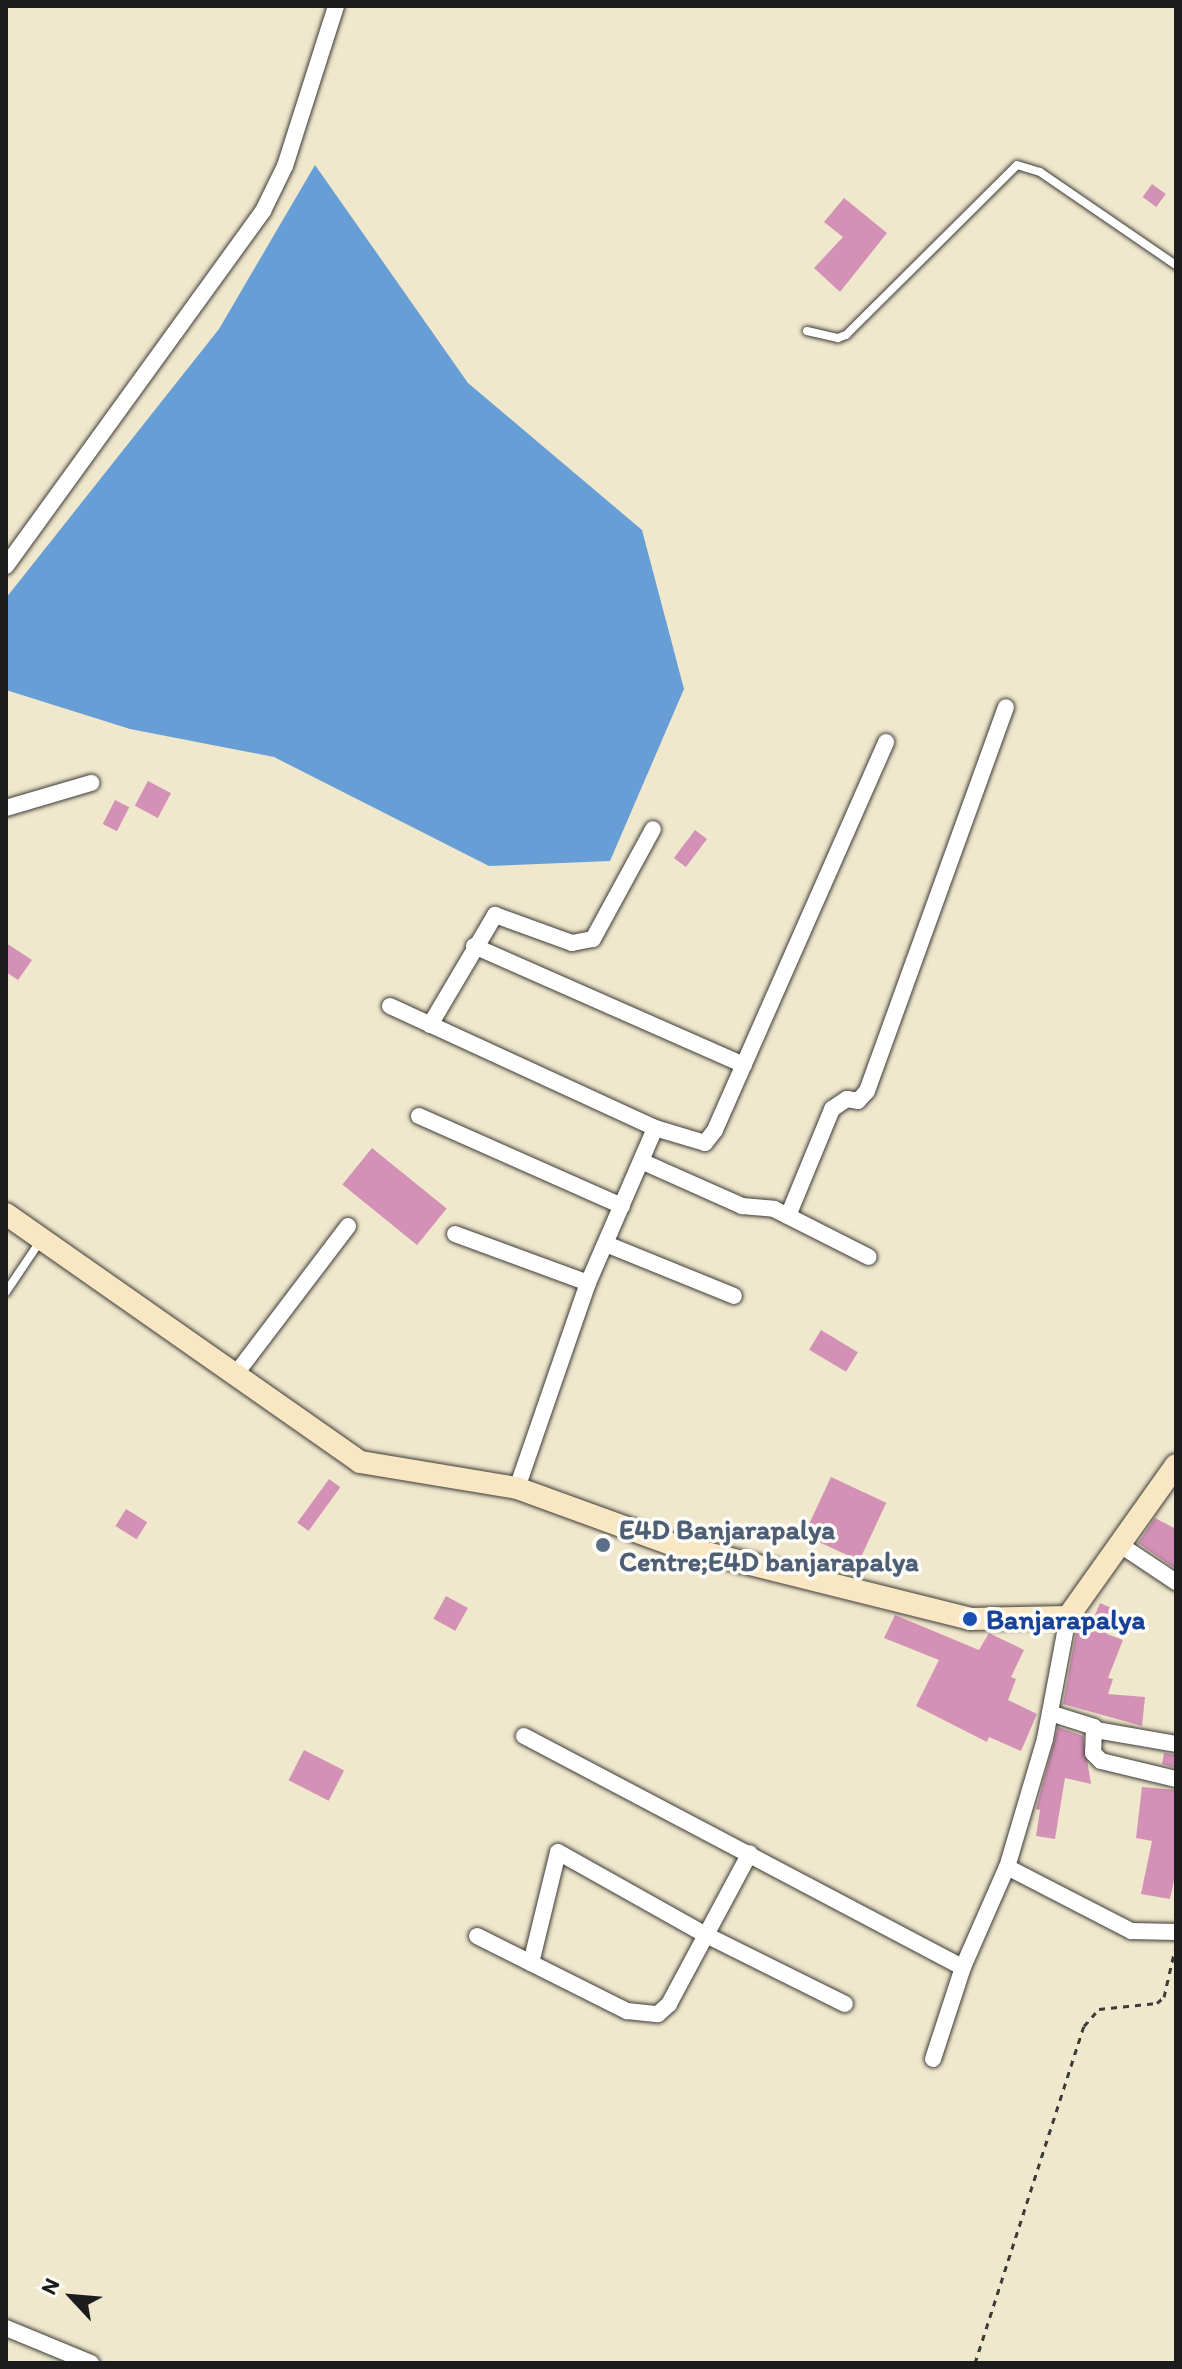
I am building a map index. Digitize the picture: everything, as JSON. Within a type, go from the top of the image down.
[{"type":"street","points":[[6,566],[263,211],[285,166],[336,6]]},
{"type":"street","points":[[788,1216],[832,1109],[847,1099],[858,1101],[867,1091],[1006,707]]},
{"type":"street","points":[[390,1006],[655,1128],[705,1143],[744,1065],[886,742]]},
{"type":"street","points":[[6,808],[91,783]]},
{"type":"street","points":[[430,1025],[495,915],[572,943],[593,939],[653,829]]},
{"type":"street","points":[[474,946],[744,1065]]},
{"type":"street","points":[[419,1116],[622,1206]]},
{"type":"street","points":[[517,1488],[588,1283],[655,1128]]},
{"type":"street","points":[[641,1161],[742,1206],[769,1207],[869,1257]]},
{"type":"street","points":[[6,1214],[360,1462],[517,1488],[674,1545],[970,1619],[1068,1617]]},
{"type":"street","points":[[235,1375],[348,1226]]},
{"type":"street","points":[[455,1234],[588,1283]]},
{"type":"street","points":[[606,1244],[734,1296]]},
{"type":"street","points":[[933,2059],[963,1967],[1007,1867],[1050,1713],[1068,1617],[1176,1465]]},
{"type":"street","points":[[1119,1544],[1176,1582]]},
{"type":"street","points":[[1050,1713],[1096,1730],[1176,1744]]},
{"type":"street","points":[[1096,1730],[1093,1753],[1101,1761],[1176,1779]]},
{"type":"street","points":[[524,1736],[963,1967]]},
{"type":"street","points":[[531,1963],[558,1852],[706,1935],[845,2004]]},
{"type":"street","points":[[477,1936],[627,2011],[658,2014],[669,2004],[750,1853]]},
{"type":"street","points":[[1007,1867],[1131,1931],[1176,1932]]},
{"type":"street","points":[[6,2328],[91,2363]]},
{"type":"lane","points":[[807,331],[838,338],[846,335],[1017,165],[1040,172],[1176,265]]},
{"type":"lane","points":[[6,1292],[43,1237]]},
{"type":"path","points":[[975,2363],[1084,2026],[1099,2009],[1157,2003],[1164,1997],[1176,1945]]},
{"type":"water","points":[[315,165],[468,383],[642,530],[684,689],[610,861],[489,866],[274,757],[130,729],[6,690],[6,598],[219,329]]},
{"type":"building","points":[[1152,184],[1166,194],[1156,207],[1143,197]]},
{"type":"building","points":[[844,198],[887,233],[840,292],[814,268],[843,237],[824,222]]},
{"type":"building","points":[[148,781],[171,793],[158,818],[135,806]]},
{"type":"building","points":[[115,800],[129,807],[117,831],[103,824]]},
{"type":"building","points":[[695,830],[707,839],[686,867],[674,858]]},
{"type":"building","points":[[6,943],[32,960],[18,980],[6,972]]},
{"type":"building","points":[[372,1148],[447,1208],[417,1245],[342,1185]]},
{"type":"building","points":[[821,1330],[858,1352],[846,1372],[809,1350]]},
{"type":"building","points":[[831,1477],[886,1503],[859,1561],[804,1535]]},
{"type":"building","points":[[329,1479],[340,1487],[309,1531],[297,1523]]},
{"type":"building","points":[[126,1509],[147,1522],[137,1539],[115,1526]]},
{"type":"building","points":[[1155,1518],[1176,1529],[1176,1569],[1138,1543]]},
{"type":"building","points":[[446,1596],[468,1608],[455,1631],[433,1619]]},
{"type":"building","points":[[1100,1603],[1114,1609],[1107,1634],[1123,1640],[1108,1678],[1113,1679],[1108,1694],[1145,1697],[1142,1726],[1063,1704],[1077,1627],[1089,1612],[1095,1615]]},
{"type":"building","points":[[895,1615],[979,1650],[989,1633],[1024,1650],[1011,1677],[1016,1679],[1008,1700],[1037,1714],[1021,1751],[989,1737],[987,1742],[916,1706],[939,1660],[884,1638]]},
{"type":"building","points":[[1058,1727],[1083,1736],[1091,1784],[1065,1778],[1055,1839],[1036,1836],[1040,1810],[1036,1809]]},
{"type":"building","points":[[304,1750],[344,1770],[329,1801],[289,1780]]},
{"type":"building","points":[[1164,1753],[1176,1755],[1176,1768],[1162,1764]]},
{"type":"building","points":[[1142,1787],[1176,1790],[1176,1871],[1170,1899],[1141,1894],[1152,1841],[1136,1838]]},
{"type":"place","name":"E4D Banjarapalya Centre;E4D banjarapalya","points":[[603,1545]]},
{"type":"place","name":"Banjarapalya","points":[[970,1619]]}]
